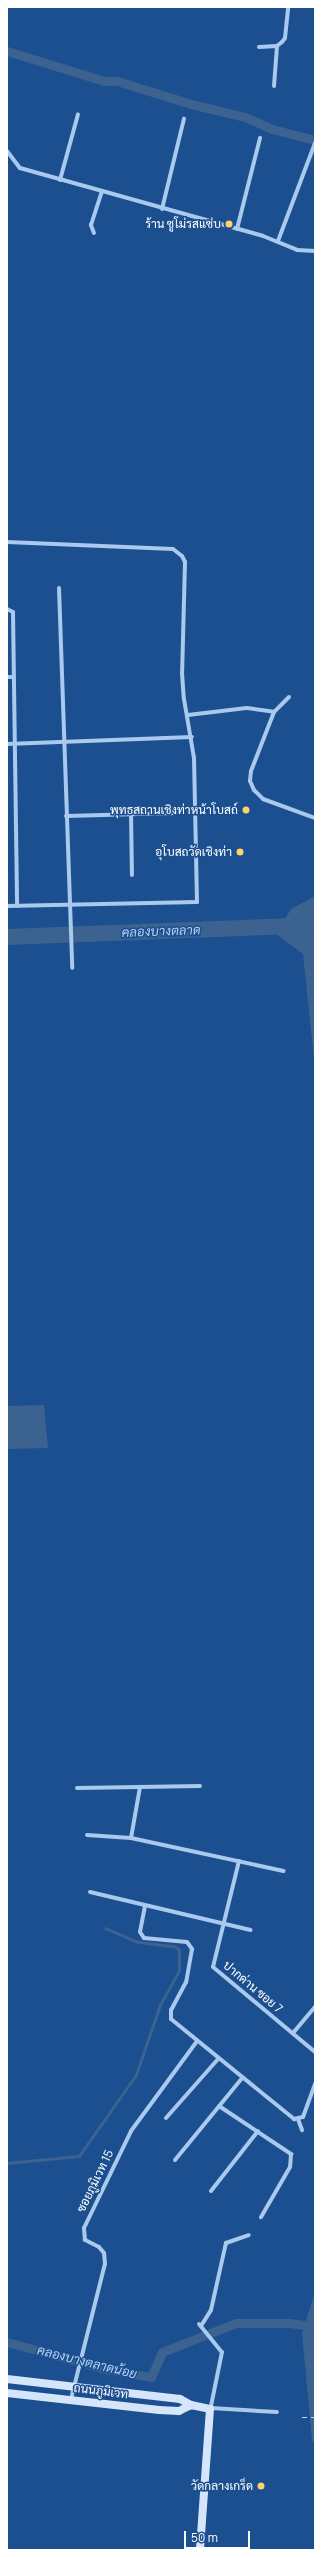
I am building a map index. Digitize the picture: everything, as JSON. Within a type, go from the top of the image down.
[{"type":"street","points":[[274,86],[277,46],[285,38],[288,7]]},
{"type":"street","points":[[259,46],[277,46]]},
{"type":"street","points":[[60,180],[78,114]]},
{"type":"street","points":[[162,209],[184,119]]},
{"type":"street","points":[[237,229],[260,138]]},
{"type":"street","points":[[278,241],[310,152],[315,143]]},
{"type":"street","points":[[7,151],[15,158],[20,168],[278,241],[304,252],[315,251]]},
{"type":"street","points":[[94,233],[91,225],[102,192]]},
{"type":"street","points":[[7,542],[173,549],[180,553],[185,562],[182,673],[184,699],[192,737],[197,902],[70,903],[7,906]]},
{"type":"street","points":[[59,588],[72,968]]},
{"type":"street","points":[[7,609],[13,612],[16,906]]},
{"type":"street","points":[[7,677],[14,677]]},
{"type":"street","points":[[289,697],[274,712],[251,771],[250,781],[254,790],[263,799],[315,818]]},
{"type":"street","points":[[188,715],[246,708],[274,712]]},
{"type":"street","points":[[7,744],[192,737]]},
{"type":"street","points":[[66,816],[176,813]]},
{"type":"street","points":[[131,814],[132,875]]},
{"type":"street","points":[[77,1788],[200,1786]]},
{"type":"street","points":[[131,1838],[140,1787]]},
{"type":"street","points":[[87,1835],[131,1838],[283,1871]]},
{"type":"street","points":[[224,1924],[239,1862]]},
{"type":"street","points":[[90,1892],[251,1930]]},
{"type":"street","points":[[145,1906],[140,1932],[144,1938],[187,1942],[192,1949],[186,1982],[170,2015],[218,2059],[294,2119],[303,2117],[315,2084]]},
{"type":"street","name":"ปากด่าน ซอย 7","points":[[224,1924],[213,1967],[315,2052]]},
{"type":"street","points":[[293,2033],[315,2007]]},
{"type":"street","name":"ซอยภูมิเวท 15","points":[[73,2387],[105,2264],[104,2253],[99,2247],[85,2240],[84,2228],[131,2131],[197,2041]]},
{"type":"street","points":[[166,2118],[218,2059]]},
{"type":"street","points":[[175,2160],[242,2078]]},
{"type":"street","points":[[220,2106],[291,2154],[290,2167],[261,2217]]},
{"type":"street","points":[[298,2119],[302,2130]]},
{"type":"street","points":[[211,2191],[258,2131]]},
{"type":"street","points":[[200,2550],[211,2408],[222,2362],[222,2352],[214,2340],[200,2325],[211,2310],[226,2243],[248,2235]]},
{"type":"street","name":"ถนนภูมิเวท","points":[[7,2379],[180,2399],[191,2405],[211,2408]]},
{"type":"street","points":[[71,2399],[73,2387]]},
{"type":"street","name":"ถนนภูมิเวท","points":[[7,2392],[159,2410],[179,2411],[191,2405]]},
{"type":"street","points":[[211,2408],[277,2412]]},
{"type":"water","points":[[315,896],[315,1069],[303,954],[276,934],[291,909]]},
{"type":"water","points":[[44,1405],[48,1448],[7,1449],[7,1406]]},
{"type":"water","points":[[315,2292],[315,2442],[312,2441],[302,2333]]},
{"type":"waterway","points":[[7,51],[104,81],[117,81],[191,104],[245,117],[272,129],[315,140]]},
{"type":"waterway","name":"คลองบางตลาด","points":[[7,937],[315,925]]},
{"type":"waterway","points":[[7,2163],[79,2156],[136,2075],[160,2005],[179,1971],[179,1950],[175,1947],[137,1942],[106,1929]]},
{"type":"waterway","name":"คลองบางตลาดน้อย","points":[[7,2342],[106,2369],[151,2377],[162,2352],[236,2323],[289,2323],[315,2326]]},
{"type":"ferry route","points":[[302,2417],[315,2417]]},
{"type":"place","name":"ร้าน ซูโม่รสแซ่บ","points":[[229,224]]},
{"type":"place","name":"พุทธสถานเชิงท่าหน้าโบสถ์","points":[[246,810]]},
{"type":"place","name":"อุโบสถวัดเชิงท่า","points":[[240,852]]},
{"type":"place","name":"วัดกลางเกร็ด","points":[[261,2486]]}]
